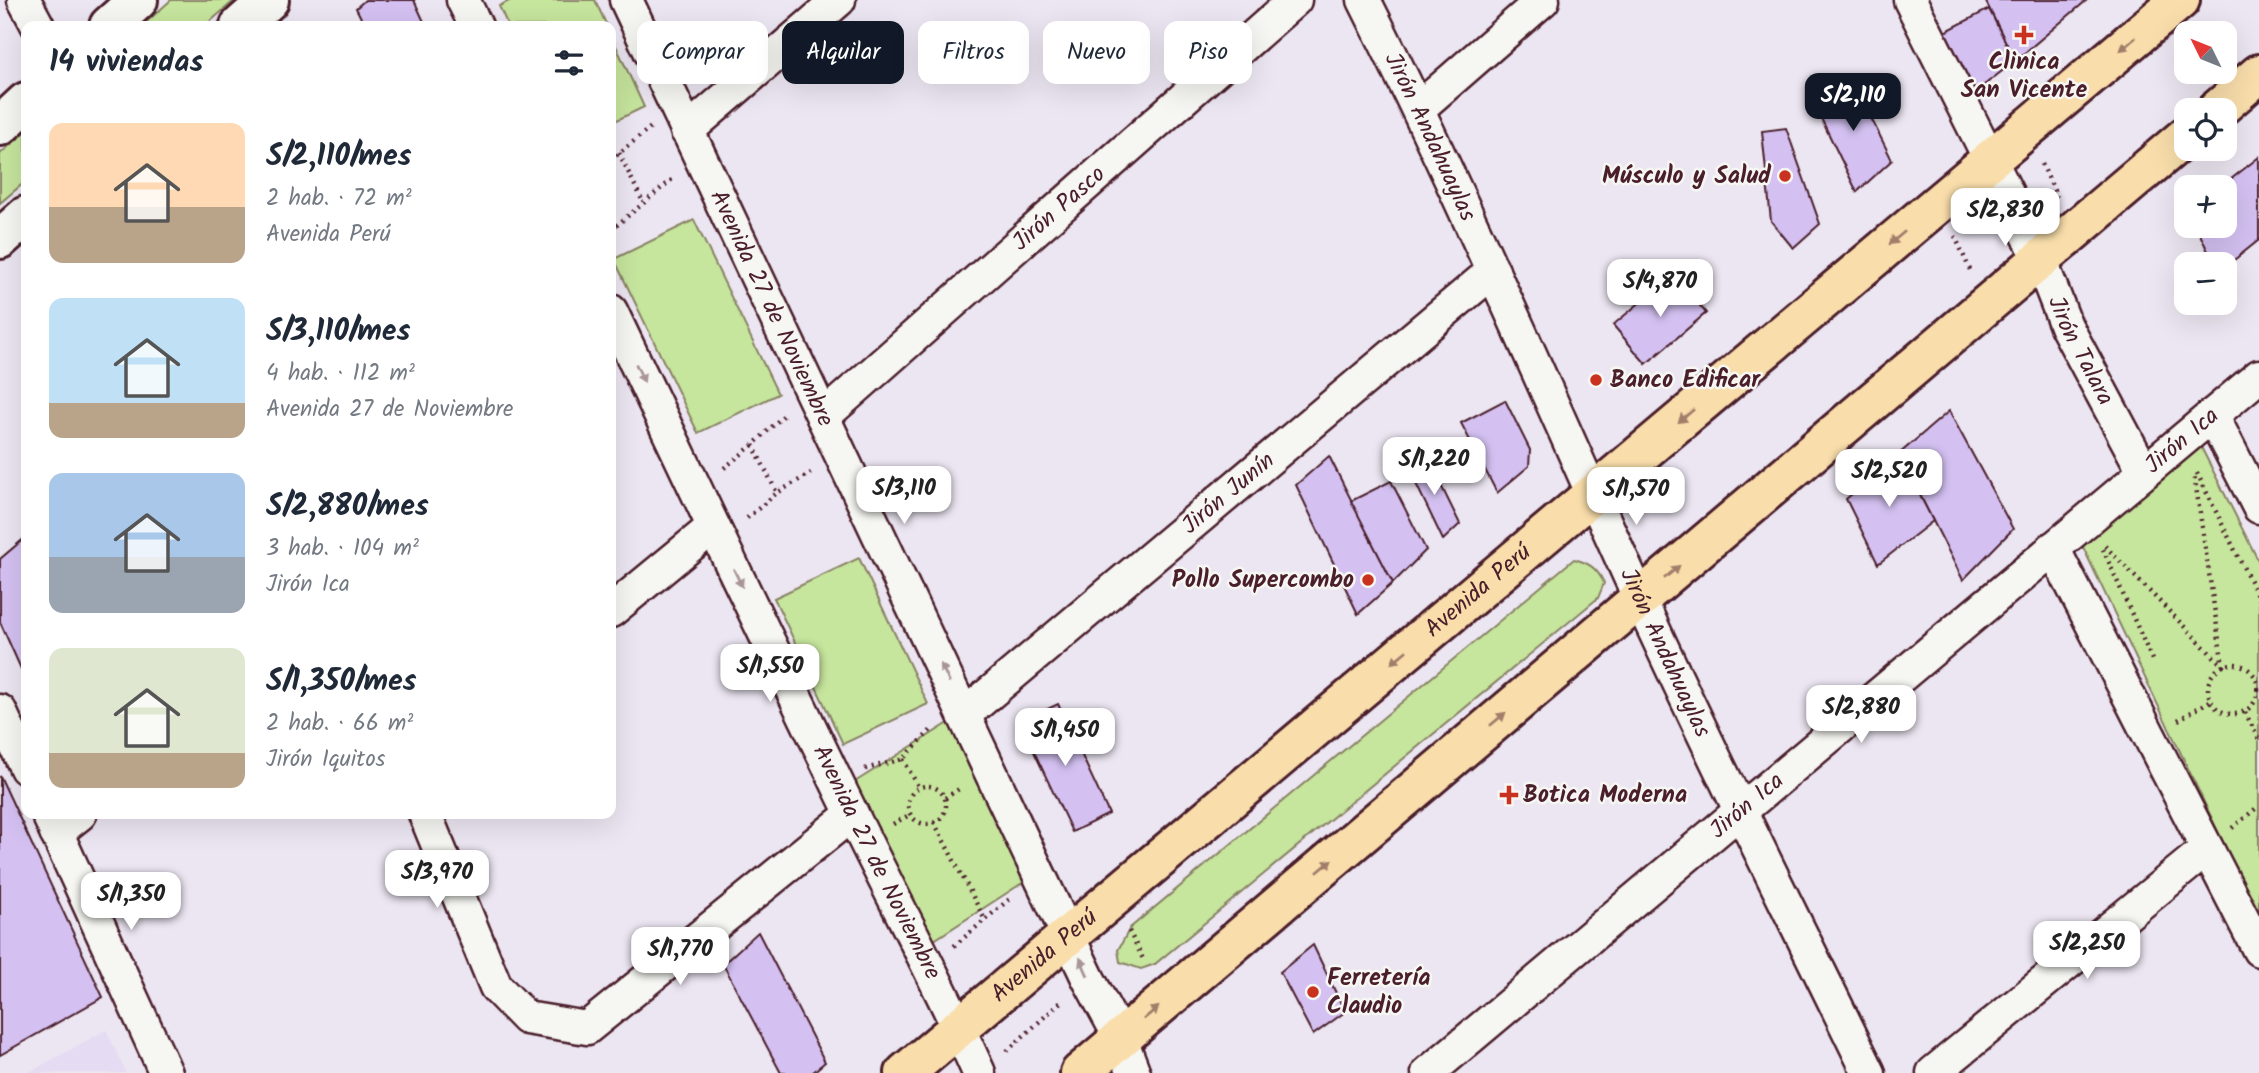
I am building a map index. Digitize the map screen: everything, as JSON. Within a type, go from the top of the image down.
[{"type":"main road","points":[[115,21],[138,0]]},
{"type":"main road","points":[[246,21],[270,0]]},
{"type":"main road","name":"Avenida Perú","points":[[905,1073],[2180,0]]},
{"type":"main road","points":[[2231,98],[2259,74]]},
{"type":"main road","points":[[0,126],[21,107]]},
{"type":"main road","points":[[1080,1073],[1128,1056],[1640,598],[2174,146]]},
{"type":"main road","points":[[0,239],[21,220]]},
{"type":"street","points":[[24,0],[35,21]]},
{"type":"street","points":[[463,0],[474,21]]},
{"type":"street","name":"Avenida 27 de Noviembre","points":[[626,0],[1070,934],[1088,978],[1128,1056]]},
{"type":"street","points":[[688,131],[839,0]]},
{"type":"street","name":"Jirón Pasco","points":[[816,403],[1295,0]]},
{"type":"street","name":"Jirón Andahuaylas","points":[[1364,0],[1493,271],[1640,598],[1869,1073]]},
{"type":"street","points":[[1418,109],[1544,0]]},
{"type":"street","name":"Jirón Talara","points":[[1910,0],[2040,259],[2066,326],[2144,472]]},
{"type":"street","name":"Jirón Junín","points":[[961,708],[1493,271]]},
{"type":"street","name":"Avenida 27 de Noviembre","points":[[616,322],[852,814],[960,1027],[991,1064]]},
{"type":"street","name":"Jirón Ica","points":[[1428,1073],[2259,376]]},
{"type":"street","points":[[2212,415],[2259,507]]},
{"type":"street","points":[[616,607],[716,534]]},
{"type":"street","points":[[2053,548],[2259,950]]},
{"type":"street","points":[[0,711],[21,757]]},
{"type":"street","points":[[427,819],[496,987],[526,1018],[587,1028],[852,814]]},
{"type":"street","points":[[61,820],[166,1073]]},
{"type":"street","points":[[1933,1073],[2207,849]]},
{"type":"path","points":[[616,156],[688,131]]},
{"type":"path","points":[[616,226],[643,203],[688,131]]},
{"type":"path","points":[[2036,152],[2057,198]]},
{"type":"path","points":[[619,153],[643,203]]},
{"type":"path","points":[[1951,228],[1970,271]]},
{"type":"path","points":[[695,491],[753,445],[816,403]]},
{"type":"path","points":[[753,445],[777,493]]},
{"type":"path","points":[[716,534],[777,493],[842,456]]},
{"type":"path","points":[[2223,666],[2192,464],[2259,599]]},
{"type":"path","points":[[2053,548],[2103,543],[2223,666]]},
{"type":"path","points":[[2231,663],[2247,668],[2258,680],[2258,695],[2245,712],[2229,715],[2215,708],[2210,701],[2207,684],[2216,670],[2223,666],[2231,663]]},
{"type":"path","points":[[835,778],[903,759],[961,708]]},
{"type":"path","points":[[2245,712],[2259,740]]},
{"type":"path","points":[[903,759],[919,788]]},
{"type":"path","points":[[929,786],[939,789],[945,798],[946,808],[942,817],[934,822],[917,821],[911,814],[908,804],[911,794],[919,788],[929,786]]},
{"type":"path","points":[[934,822],[985,920]]},
{"type":"path","points":[[947,952],[1015,895]]},
{"type":"path","points":[[1125,920],[1144,961]]},
{"type":"path","points":[[991,1064],[1088,978]]},
{"type":"shaded area","points":[[106,1030],[126,1073],[28,1073]]},
{"type":"green space","points":[[171,0],[235,0],[211,21],[148,21]]},
{"type":"green space","points":[[511,0],[595,0],[605,21],[506,21],[499,6]]},
{"type":"green space","points":[[616,46],[644,107],[616,121]]},
{"type":"green space","points":[[21,135],[21,185],[0,203],[0,154]]},
{"type":"green space","points":[[694,220],[778,394],[698,433],[616,263],[616,258]]},
{"type":"green space","points":[[2200,445],[2259,562],[2259,918],[2082,545]]},
{"type":"green space","points":[[859,558],[928,704],[843,744],[774,598]]},
{"type":"green space","points":[[1574,559],[1584,562],[1598,573],[1604,583],[1598,598],[1155,964],[1141,969],[1120,962],[1118,950],[1130,928]]},
{"type":"green space","points":[[952,721],[1027,880],[931,942],[850,785]]},
{"type":"building","points":[[365,0],[414,0],[424,21],[362,21],[356,8]]},
{"type":"building","name":"Clinica San Vicente","points":[[1985,0],[2087,0],[2015,61]]},
{"type":"building","points":[[1989,9],[2015,61],[1979,89],[1963,91],[1935,37]]},
{"type":"building","points":[[1852,80],[1892,160],[1857,192],[1812,100]]},
{"type":"building","name":"Músculo y Salud","points":[[1786,128],[1820,224],[1793,248],[1771,221],[1762,131]]},
{"type":"building","points":[[2259,157],[2259,240],[2237,258],[2237,252],[2208,252],[2202,238],[2237,238],[2236,175]]},
{"type":"building","points":[[1674,274],[1706,313],[1646,364],[1613,325]]},
{"type":"building","points":[[1505,400],[1530,450],[1529,466],[1497,493],[1461,423]]},
{"type":"building","points":[[1949,411],[2013,529],[1963,580],[1899,454]]},
{"type":"building","points":[[1899,454],[1933,521],[1878,564],[1846,499]]},
{"type":"building","points":[[1329,456],[1393,583],[1358,614],[1296,485]]},
{"type":"building","points":[[1427,457],[1460,524],[1443,540],[1408,467]]},
{"type":"building","points":[[1391,481],[1426,550],[1393,583],[1351,501]]},
{"type":"building","points":[[21,541],[21,669],[0,622],[0,559]]},
{"type":"building","points":[[1058,704],[1109,814],[1072,832],[1020,722]]},
{"type":"building","points":[[0,776],[103,997],[0,1055]]},
{"type":"building","points":[[758,932],[825,1062],[812,1073],[781,1073],[723,964]]},
{"type":"building","name":"Ferretería Claudio","points":[[1313,945],[1345,1012],[1313,1035],[1280,972]]},
{"type":"place","name":"Clinica San Vicente","points":[[2024,35]]},
{"type":"place","name":"Músculo y Salud","points":[[1785,176]]},
{"type":"place","name":"Banco Edificar","points":[[1596,380]]},
{"type":"place","name":"Pollo Supercombo","points":[[1368,580]]},
{"type":"place","name":"Botica Moderna","points":[[1509,795]]},
{"type":"place","name":"Ferretería Claudio","points":[[1313,992]]}]
